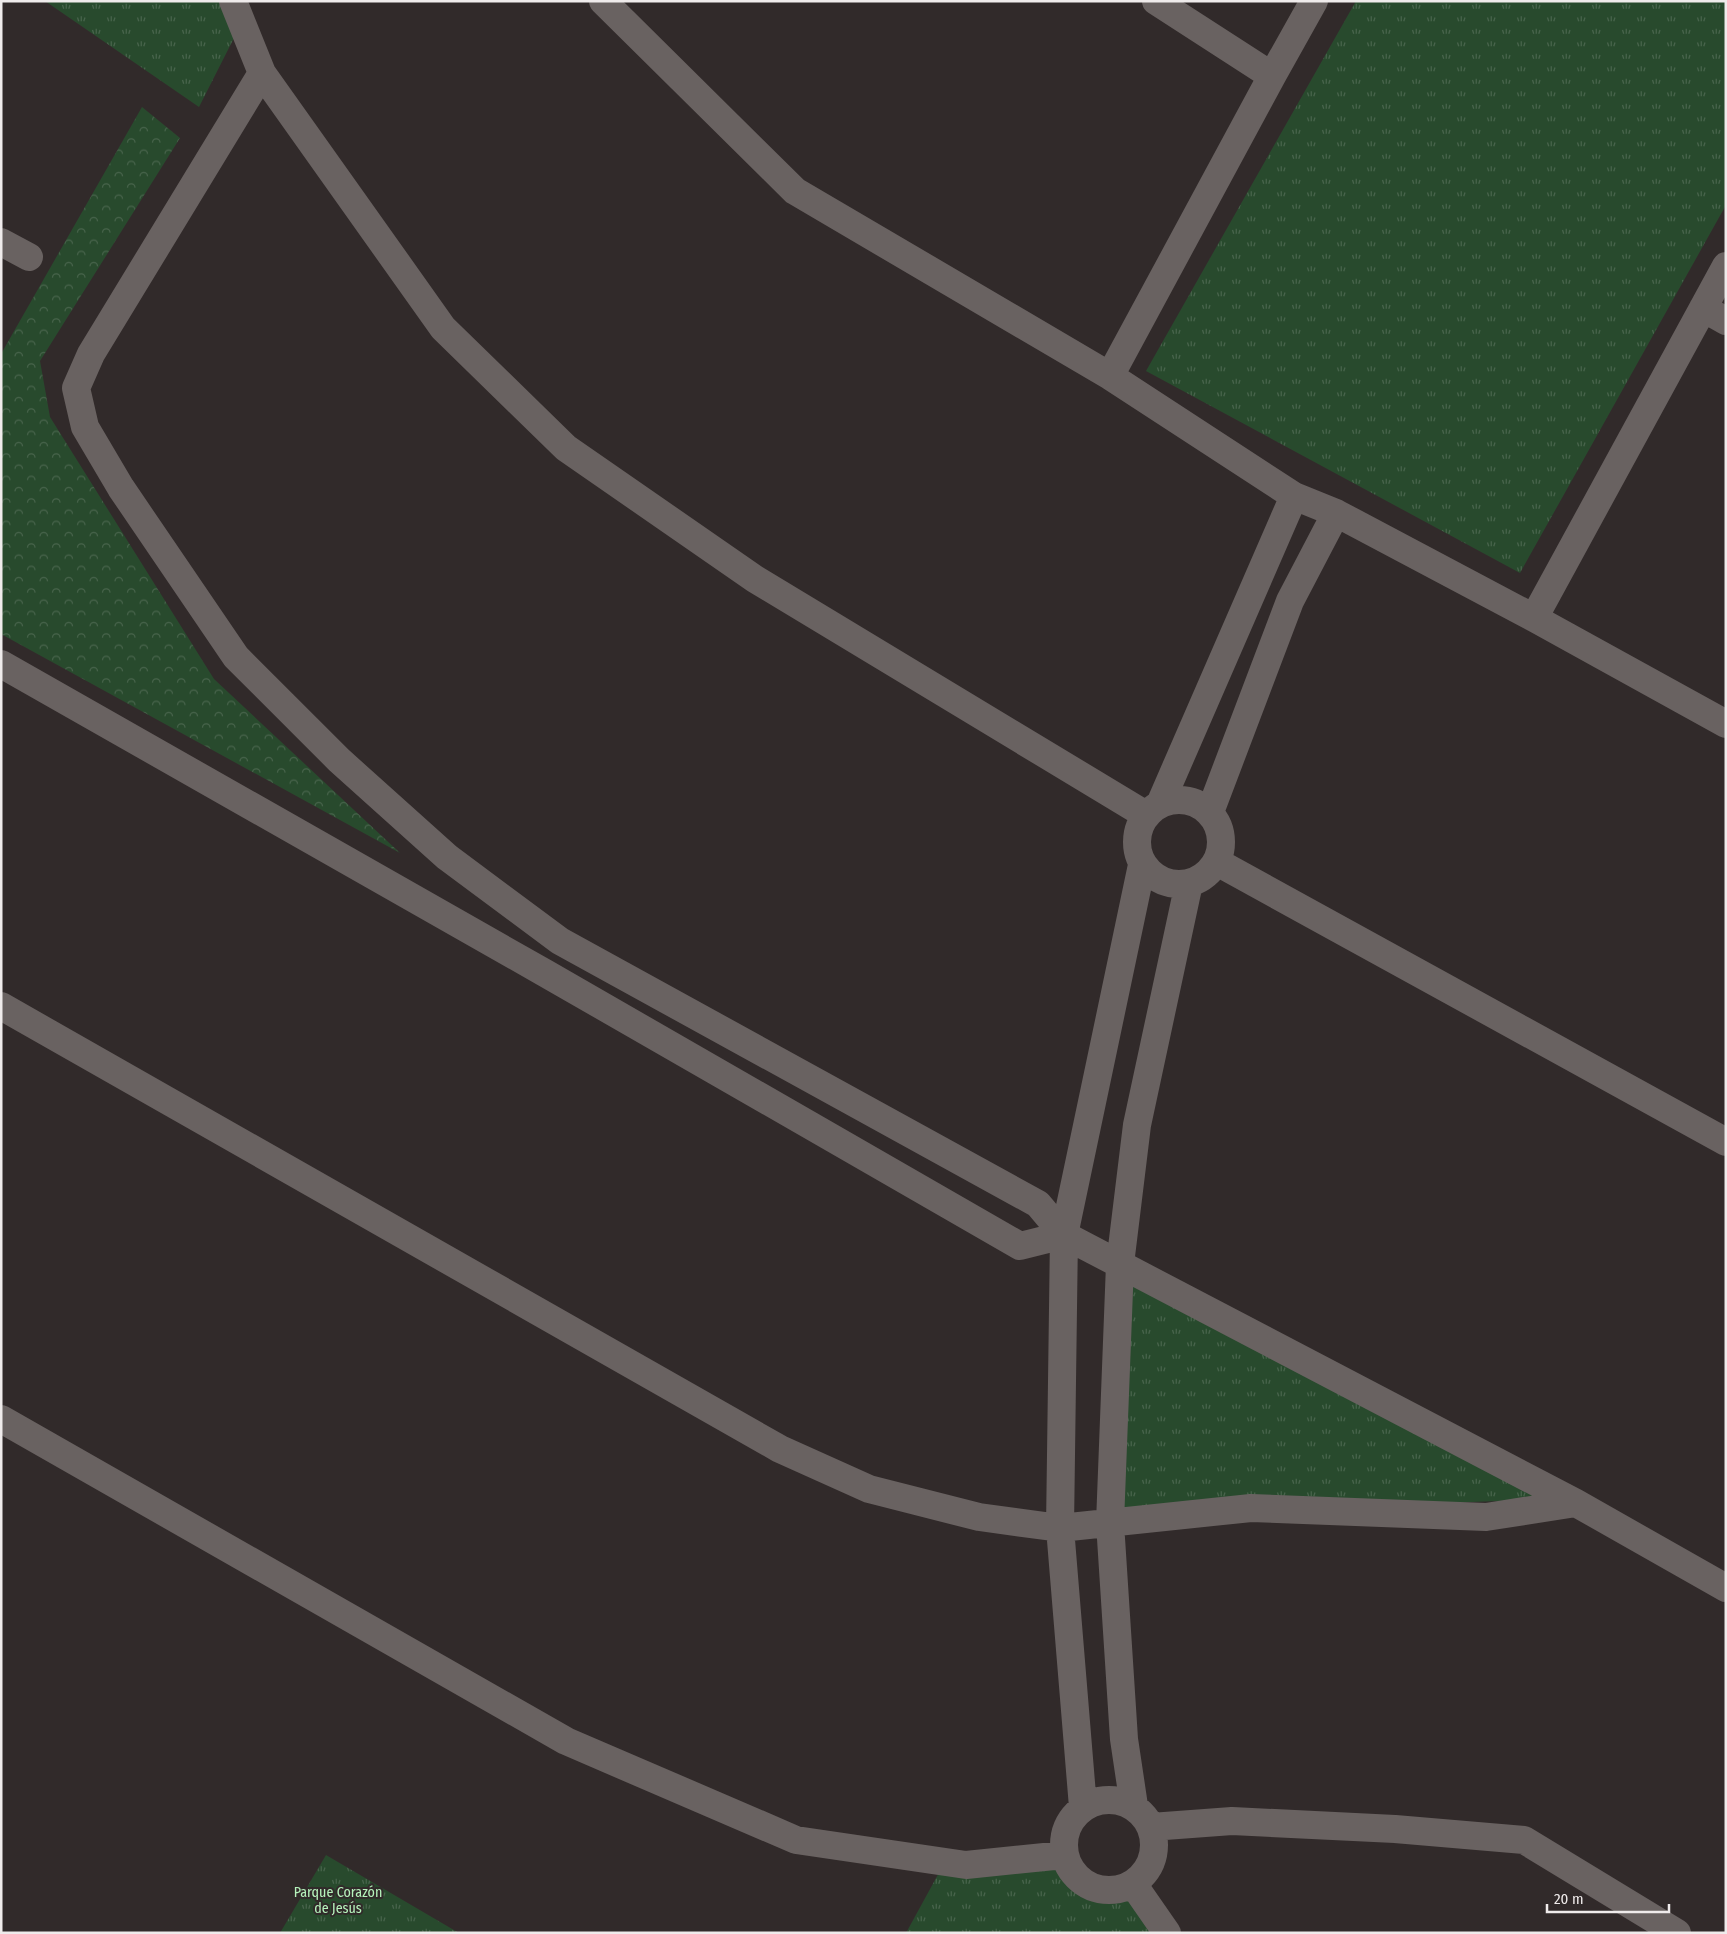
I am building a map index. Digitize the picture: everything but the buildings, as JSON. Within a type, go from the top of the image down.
[{"type":"street","points":[[233,1],[262,74],[443,328],[566,448],[755,579],[1153,810]]},
{"type":"street","points":[[603,1],[794,191],[1110,376],[1294,496],[1336,513],[1534,618],[1726,724]]},
{"type":"street","points":[[1156,1],[1272,76]]},
{"type":"street","points":[[1110,376],[1314,1]]},
{"type":"street","points":[[262,74],[91,354],[76,388],[85,427],[121,488],[236,657],[339,760],[447,857],[560,941],[1038,1204],[1064,1235],[1576,1503],[1726,1588]]},
{"type":"street","points":[[1,242],[29,257]]},
{"type":"street","points":[[1534,618],[1714,314],[1726,266]]},
{"type":"street","points":[[1083,1807],[1060,1528],[1064,1235],[1142,865],[1137,848],[1138,831],[1153,810],[1294,496]]},
{"type":"street","points":[[1210,812],[1290,601],[1336,513]]},
{"type":"street","points":[[1,664],[545,972],[1020,1246],[1064,1235]]},
{"type":"street","points":[[1142,865],[1155,878],[1172,884],[1189,884],[1206,876],[1217,862],[1222,845],[1219,827],[1210,812],[1195,802],[1178,800],[1153,810]]},
{"type":"street","points":[[1217,862],[1726,1142]]},
{"type":"street","points":[[1134,1806],[1108,1799],[1083,1807],[1070,1820],[1064,1837],[1064,1855],[1074,1874],[1091,1887],[1112,1890],[1133,1884],[1144,1873],[1152,1858],[1155,1843],[1151,1827],[1134,1806],[1124,1739],[1110,1523],[1120,1264],[1136,1125],[1189,884]]},
{"type":"street","points":[[545,972],[560,941]]},
{"type":"street","points":[[1,1006],[780,1449],[869,1489],[979,1517],[1060,1528],[1252,1508],[1486,1516],[1576,1503]]},
{"type":"street","points":[[1,1419],[566,1741],[796,1840],[966,1864],[1064,1855]]},
{"type":"street","points":[[1151,1827],[1232,1821],[1395,1829],[1524,1840],[1677,1933]]},
{"type":"street","points":[[1133,1884],[1166,1933]]},
{"type":"green space","points":[[45,1],[225,1],[235,36],[199,107]]},
{"type":"green space","points":[[1356,1],[1726,1],[1726,205],[1520,573],[1146,371]]},
{"type":"green space","points":[[142,107],[180,138],[40,361],[50,417],[214,679],[400,853],[1,634],[1,354]]},
{"type":"green space","points":[[1126,1277],[1550,1499],[1116,1515]]},
{"type":"green space","name":"Parque Corazón de Jesús","points":[[326,1855],[459,1933],[280,1933]]},
{"type":"green space","points":[[1060,1866],[1130,1893],[1163,1933],[906,1933],[941,1869]]}]
